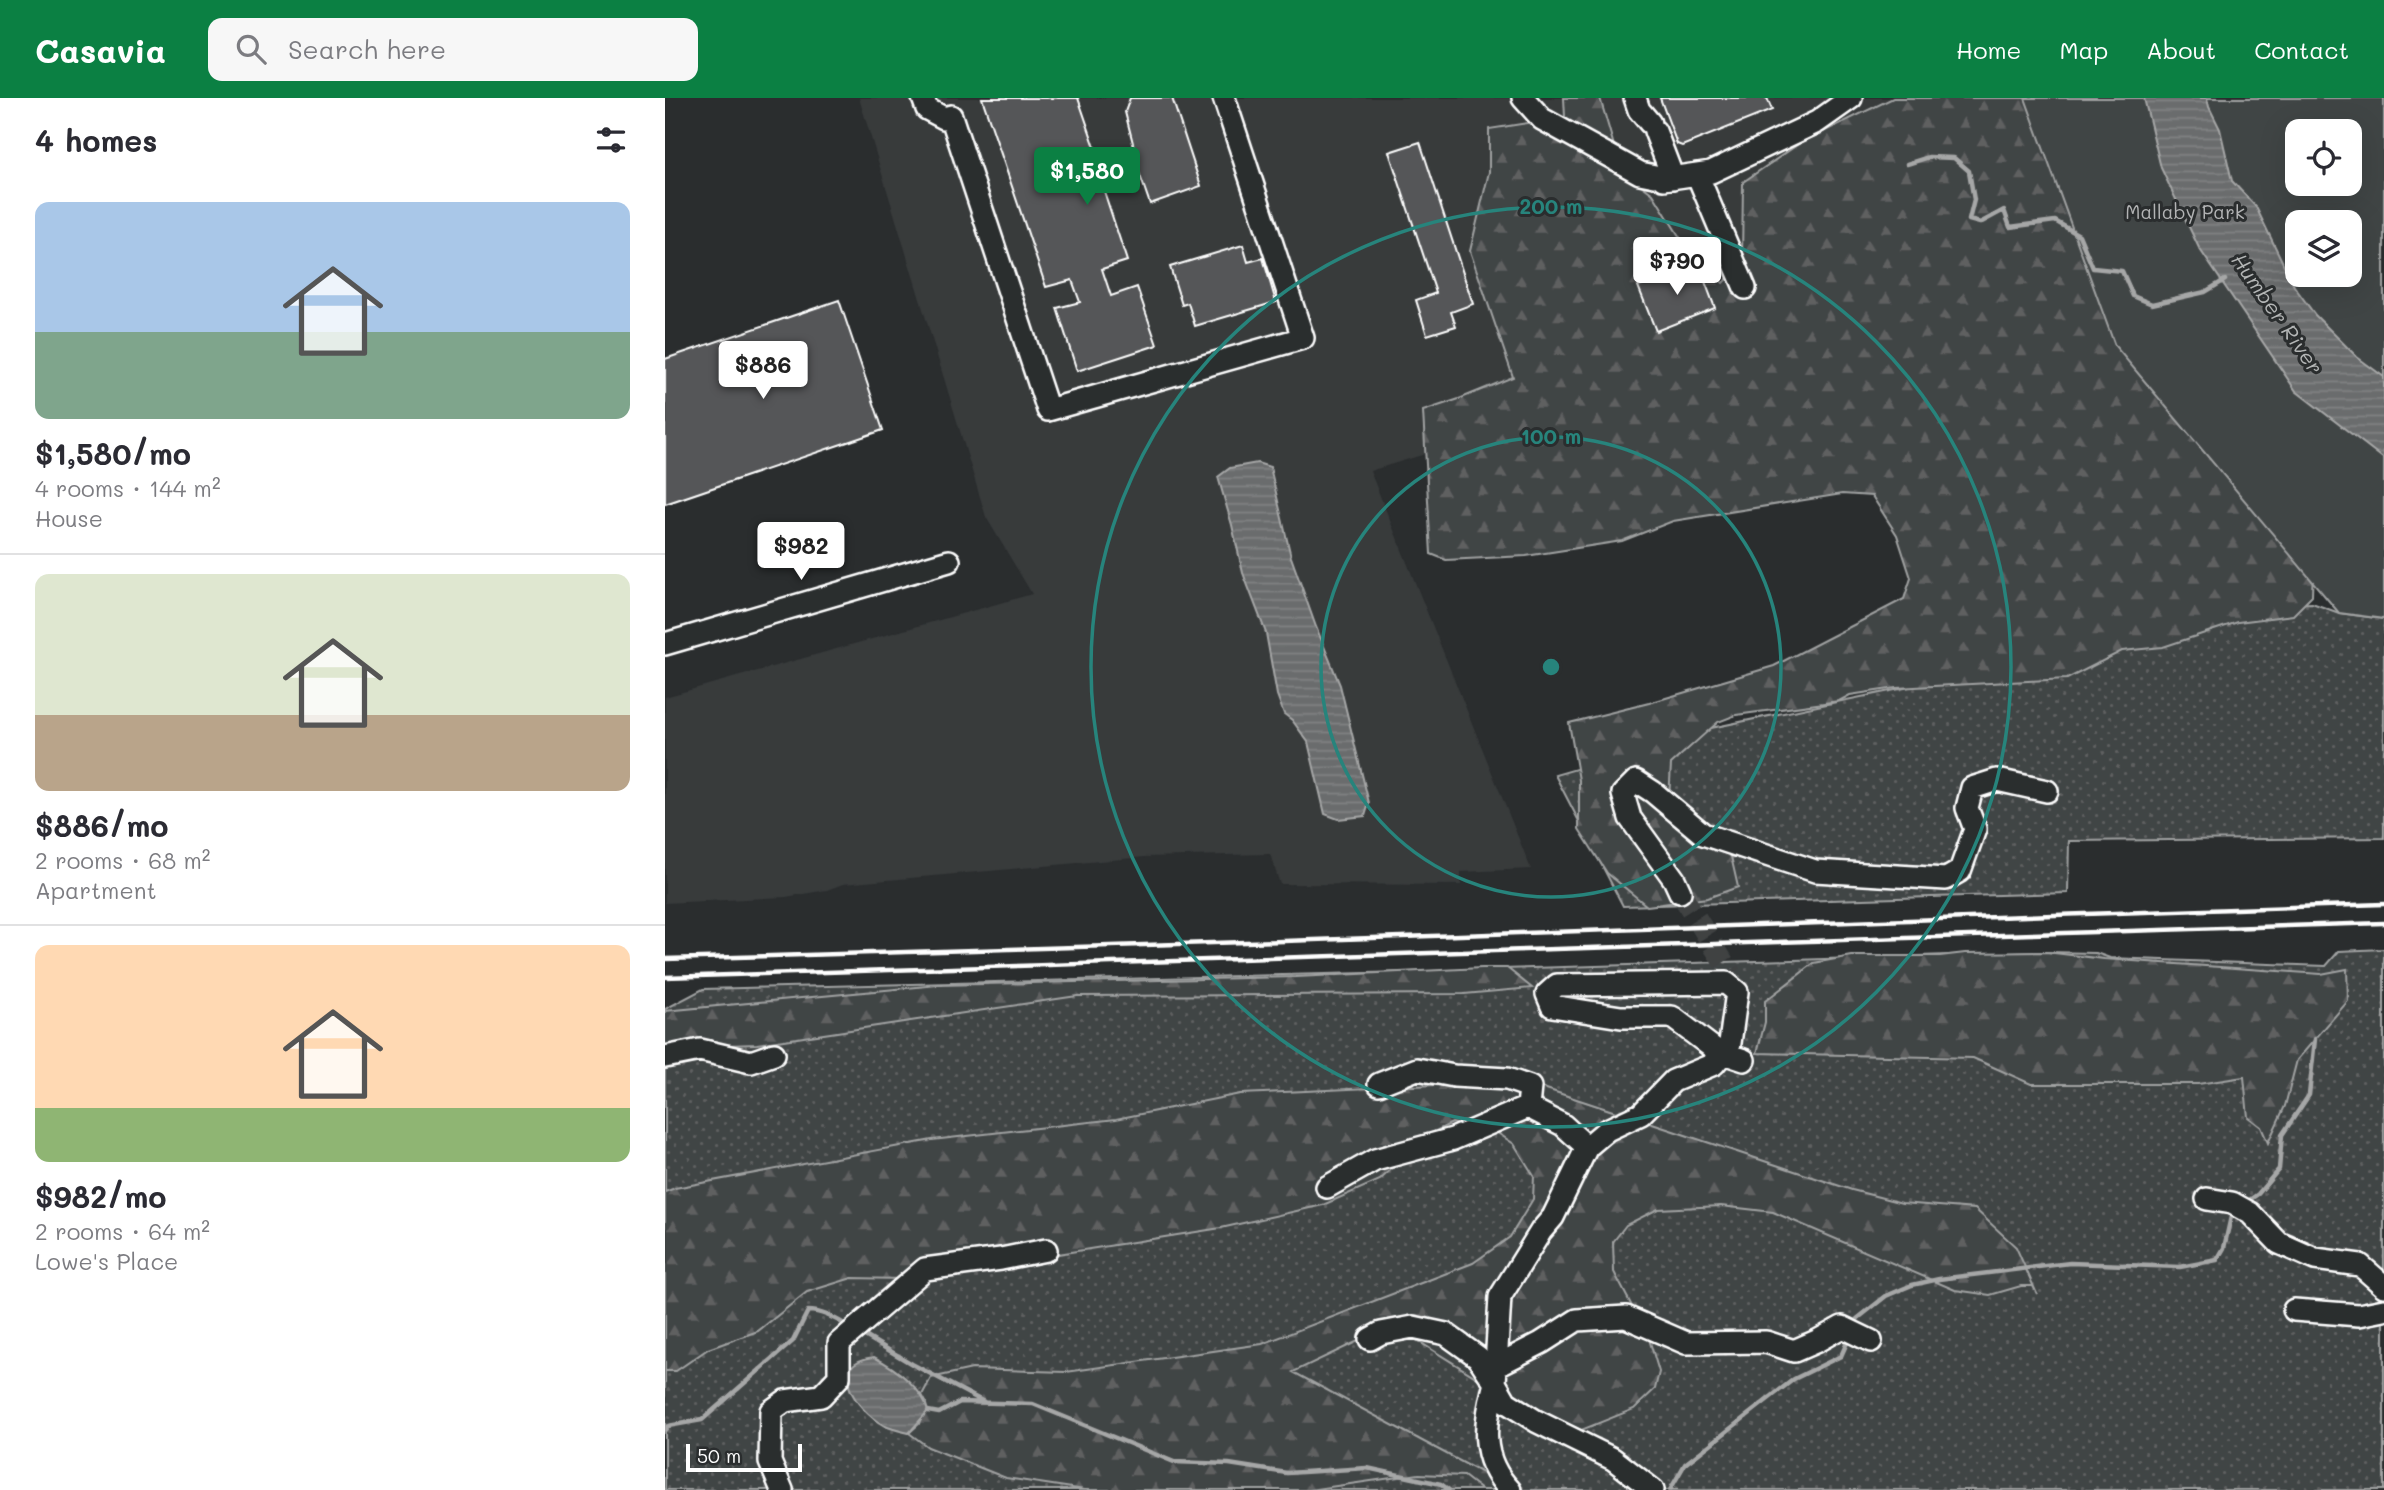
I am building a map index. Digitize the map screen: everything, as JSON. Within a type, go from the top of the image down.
[{"type":"street","points":[[923,98],[927,108],[944,118],[951,116],[1048,410],[1303,338],[1224,98]]},
{"type":"street","points":[[1523,98],[1542,119],[1640,173],[1664,178],[1711,172],[1817,122],[1851,98]]},
{"type":"street","points":[[1635,98],[1639,110],[1653,127],[1664,178]]},
{"type":"street","points":[[1697,174],[1745,288]]},
{"type":"street","points":[[665,644],[949,561]]},
{"type":"street","points":[[1680,892],[1674,879],[1630,818],[1623,794],[1636,781],[1703,834],[1815,871],[1946,879],[1960,871],[1975,829],[1967,808],[1972,788],[1997,779],[2047,791]]},
{"type":"street","points":[[1510,1490],[1499,1479],[1485,1440],[1495,1374],[1500,1297],[1541,1230],[1553,1217],[1587,1147],[1607,1130],[1640,1114],[1673,1081],[1714,1064],[1723,1054],[1730,1044],[1734,983],[1557,985],[1548,994],[1552,1006],[1621,1017],[1672,1017],[1723,1054],[1744,1060]]},
{"type":"street","points":[[665,1057],[699,1050],[751,1062],[774,1054]]},
{"type":"street","points":[[1379,1084],[1417,1069],[1454,1076],[1507,1079],[1530,1087],[1528,1107]]},
{"type":"street","points":[[1528,1107],[1563,1125],[1587,1147]]},
{"type":"street","points":[[1327,1187],[1375,1160],[1453,1139],[1528,1107]]},
{"type":"street","points":[[2207,1199],[2241,1208],[2279,1243],[2315,1259],[2360,1265],[2384,1286]]},
{"type":"street","points":[[782,1490],[770,1462],[771,1411],[785,1401],[821,1396],[839,1377],[839,1343],[925,1269],[1046,1250]]},
{"type":"street","points":[[2294,1310],[2359,1315],[2384,1310]]},
{"type":"street","points":[[1495,1374],[1577,1320],[1626,1317],[1686,1343],[1766,1342],[1794,1351],[1842,1326],[1871,1341]]},
{"type":"street","points":[[1370,1339],[1381,1333],[1413,1327],[1446,1334],[1478,1357],[1495,1374],[1506,1402],[1536,1421],[1613,1459],[1653,1490]]},
{"type":"shaded area","points":[[859,98],[2002,98],[2058,259],[1370,471],[1531,869],[1461,872],[1461,885],[1280,884],[1270,854],[1145,857],[843,884],[827,890],[786,897],[665,903],[665,697],[1032,594],[986,517]]},
{"type":"green space","points":[[1564,98],[1600,98],[1621,170],[1653,194],[1694,260],[1723,283],[1742,263],[1743,182],[1800,143],[1893,98],[2144,98],[2313,564],[2312,596],[2293,615],[2238,622],[2163,647],[2122,651],[2067,679],[1896,688],[1850,695],[1839,701],[1736,715],[1718,722],[1671,764],[1669,800],[1676,827],[1719,842],[1730,852],[1738,887],[1707,898],[1647,906],[1607,873],[1579,829],[1579,780],[1569,723],[1649,703],[1774,666],[1904,599],[1911,578],[1897,535],[1872,496],[1842,494],[1673,521],[1622,541],[1526,556],[1446,560],[1431,554],[1423,411],[1513,377],[1470,251],[1489,172],[1489,129],[1565,117]]},
{"type":"green space","name":"Mallaby Park","points":[[2025,98],[2384,98],[2384,619],[2339,613],[2115,346]]},
{"type":"green space","points":[[2312,603],[2339,613],[2384,619],[2384,838],[2069,841],[2068,893],[1623,906],[1555,775],[1677,740],[1682,734],[1963,676],[2250,606]]},
{"type":"green space","points":[[2384,949],[2384,1490],[665,1490],[665,1009],[703,989],[1408,972],[2046,952],[2096,953],[2110,958],[2326,966],[2339,951]]},
{"type":"green space","points":[[2046,952],[2104,959],[2321,974],[2347,969],[2348,1001],[2297,1060],[2285,1106],[2268,1143],[2261,1127],[2248,1117],[2244,1077],[2198,1084],[2031,1084],[1973,1058],[1757,1053],[1765,1022],[1765,1001],[1814,963],[1852,956]]},
{"type":"green space","points":[[1507,968],[1532,988],[1464,994],[1077,996],[757,1044],[665,1047],[665,1011],[938,985],[1296,977]]},
{"type":"green space","points":[[1522,1081],[1852,1190],[1902,1203],[1975,1209],[2016,1247],[2037,1294],[2033,1286],[2021,1286],[1990,1295],[1955,1290],[1773,1212],[1721,1206],[1658,1209],[1626,1225],[1613,1242],[1614,1272],[1649,1339],[1659,1372],[1655,1389],[1634,1409],[1569,1435],[1392,1325],[1293,1372],[1514,1490],[1482,1490],[1464,1476],[1419,1474],[1309,1490],[1085,1490],[1006,1478],[928,1447],[909,1433],[919,1424],[926,1402],[922,1395],[931,1378],[972,1369],[1066,1372],[1262,1344],[1473,1263],[1510,1237],[1533,1199],[1534,1176],[1514,1144],[1496,1132],[1452,1123],[1429,1134],[1380,1180],[1323,1205],[1221,1228],[902,1279],[852,1278],[807,1292],[758,1331],[708,1349],[676,1371],[665,1371],[665,1192],[675,1188],[932,1140],[1116,1119],[1240,1094]]},
{"type":"water","name":"Humber River","points":[[2144,98],[2207,98],[2220,129],[2232,181],[2256,207],[2285,267],[2285,287],[2295,287],[2315,315],[2357,357],[2384,377],[2384,459],[2296,391],[2199,248],[2161,168]]},
{"type":"water","points":[[1257,463],[1270,467],[1291,557],[1340,685],[1369,803],[1365,816],[1338,819],[1325,814],[1308,742],[1292,720],[1284,714],[1277,695],[1266,633],[1243,573],[1218,477],[1230,468]]},
{"type":"water","points":[[874,1357],[907,1380],[925,1403],[928,1411],[909,1433],[886,1426],[873,1418],[863,1409],[850,1388],[848,1377],[851,1368],[859,1361]]},
{"type":"building","points":[[982,98],[1078,98],[1099,159],[1134,147],[1125,112],[1130,98],[1172,98],[1201,186],[1150,204],[1135,161],[1098,173],[1127,261],[1102,269],[1111,296],[1137,287],[1157,345],[1077,371],[1057,308],[1080,302],[1072,280],[1046,287]]},
{"type":"building","points":[[1660,98],[1767,98],[1772,110],[1682,146],[1677,144]]},
{"type":"building","points":[[1420,142],[1473,304],[1451,312],[1456,326],[1427,335],[1416,300],[1436,293],[1389,152]]},
{"type":"building","points":[[1243,245],[1248,262],[1263,258],[1276,302],[1195,326],[1188,303],[1182,305],[1170,267]]},
{"type":"building","points":[[1698,263],[1715,308],[1656,331],[1638,286]]},
{"type":"building","points":[[839,300],[883,430],[665,504],[665,359]]},
{"type":"waterway","points":[[1907,164],[1929,157],[1954,158],[1969,171],[1974,200],[1969,220],[1980,223],[2004,210],[2010,227],[2055,221],[2079,235],[2093,268],[2122,271],[2133,296],[2152,304],[2205,292],[2225,280]]},
{"type":"waterway","points":[[2245,1203],[2258,1194],[2279,1169],[2282,1135],[2309,1095],[2315,1039]]},
{"type":"waterway","points":[[1854,1327],[1857,1319],[1886,1296],[1912,1285],[1939,1279],[2070,1263],[2180,1267],[2217,1260],[2224,1248],[2232,1212]]},
{"type":"waterway","points":[[665,1430],[668,1426],[702,1420],[793,1341],[808,1311],[824,1314],[850,1327]]},
{"type":"waterway","points":[[860,1333],[984,1402]]},
{"type":"waterway","points":[[1670,1490],[1685,1464],[1794,1379],[1841,1356],[1849,1338]]},
{"type":"waterway","points":[[928,1411],[939,1413],[960,1402],[1033,1404],[1174,1462],[1229,1464],[1287,1473],[1367,1468],[1441,1484],[1449,1490]]},
{"type":"tunnel","points":[[1680,892],[1731,974]]},
{"type":"railway","points":[[665,959],[2384,904]]},
{"type":"railway","points":[[665,977],[2384,923]]}]
